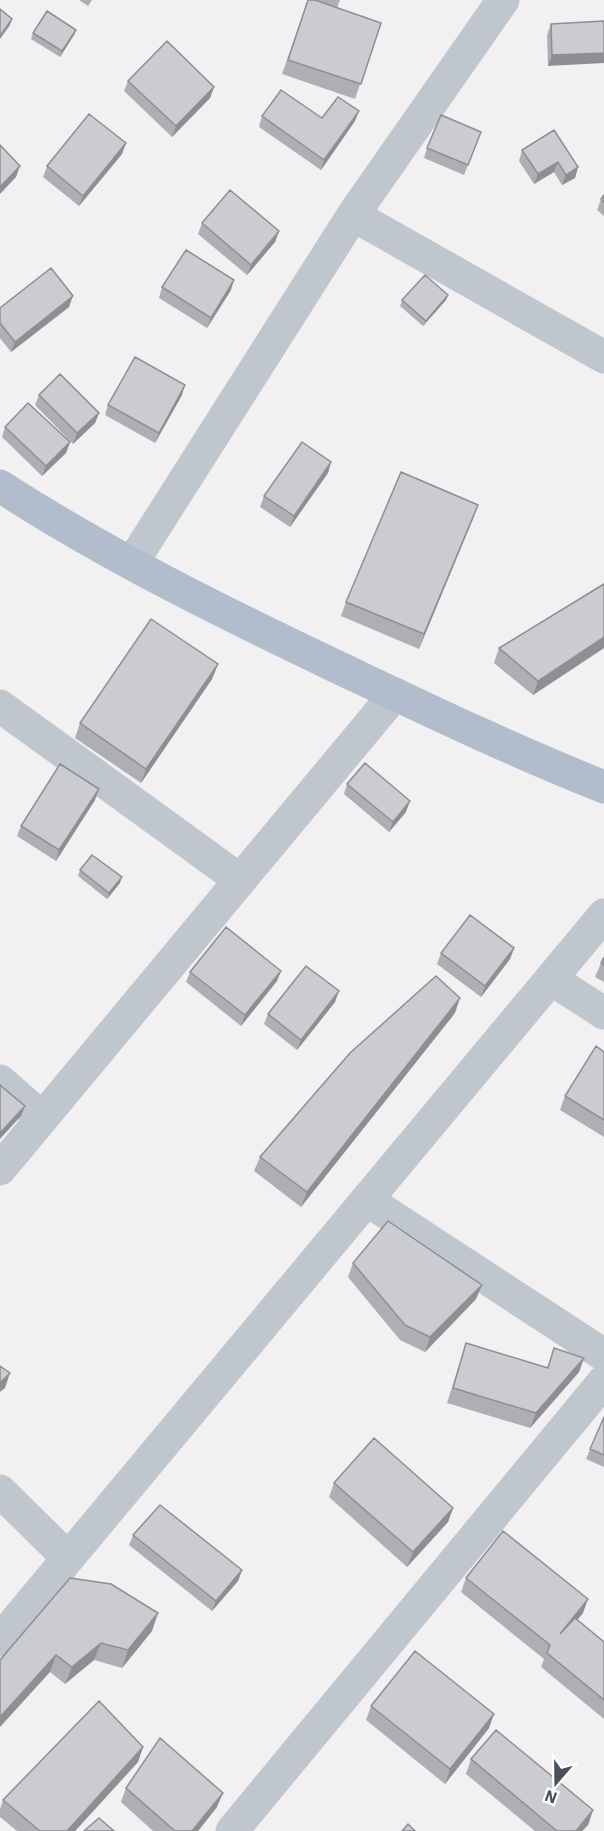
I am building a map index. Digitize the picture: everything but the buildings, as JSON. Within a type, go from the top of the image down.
[{"type":"main road","points":[[0,486],[53,520],[263,631],[534,759],[604,787]]},
{"type":"street","points":[[132,563],[353,216],[503,0]]},
{"type":"street","points":[[353,216],[604,357]]},
{"type":"street","points":[[0,1169],[395,694]]},
{"type":"street","points":[[0,706],[240,880]]},
{"type":"street","points":[[0,1640],[604,915]]},
{"type":"street","points":[[551,979],[604,1012]]},
{"type":"street","points":[[0,1081],[42,1118]]},
{"type":"street","points":[[367,1200],[604,1355]]},
{"type":"street","points":[[232,1831],[604,1381]]},
{"type":"street","points":[[0,1491],[68,1558]]}]
